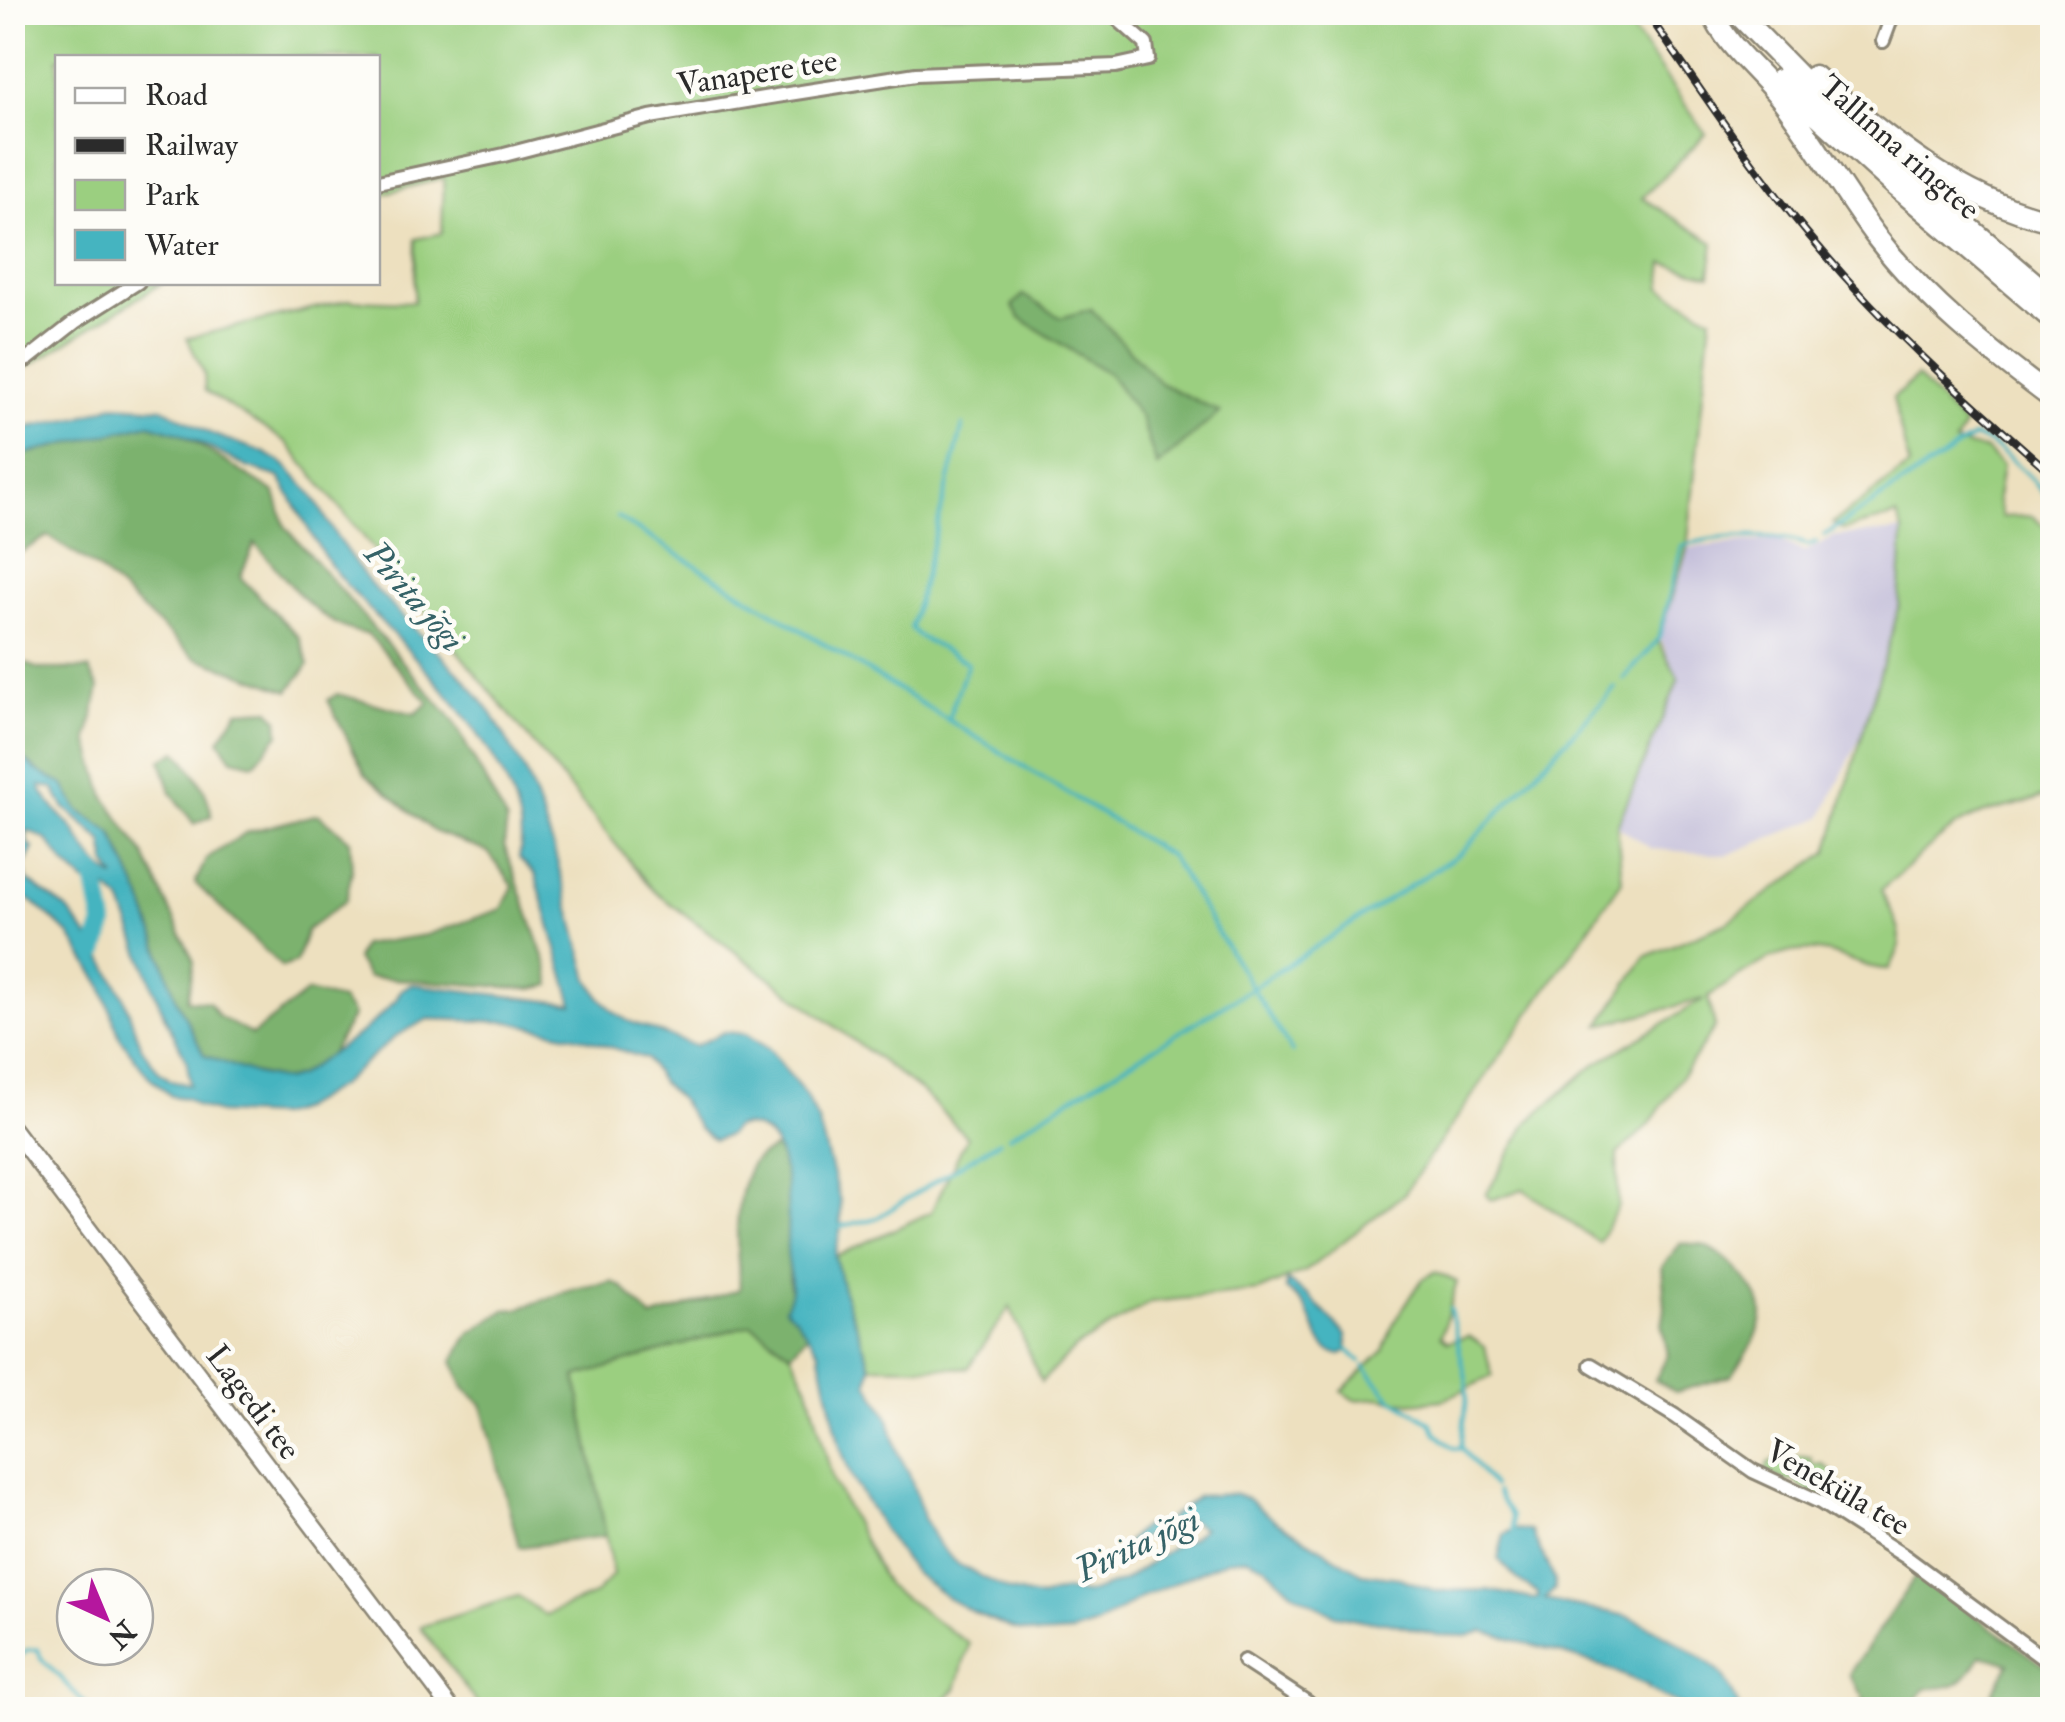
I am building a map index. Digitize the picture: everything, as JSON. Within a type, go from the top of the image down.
[{"type":"highway","name":"Tallinna ringtee","points":[[1714,12],[1823,122],[2052,319]]},
{"type":"highway","points":[[1714,12],[1718,28],[1780,97],[1868,226],[1903,268],[1960,325],[2052,398]]},
{"type":"highway","name":"Tallinna ringtee","points":[[1736,12],[1836,114],[2052,298]]},
{"type":"highway","points":[[1747,12],[1819,81],[1935,170],[1992,204],[2052,221]]},
{"type":"street","name":"Vanapere tee","points":[[380,182],[650,117],[776,96],[916,74],[1116,66],[1148,58],[1146,44],[1110,12]]},
{"type":"street","points":[[1883,42],[1889,12]]},
{"type":"street","points":[[12,365],[133,285]]},
{"type":"street","name":"Lagedi tee","points":[[12,1128],[452,1710]]},
{"type":"street","name":"Veneküla tee","points":[[1590,1365],[1675,1416],[1753,1471],[1820,1502],[1906,1557],[2052,1665]]},
{"type":"street","points":[[1244,1661],[1308,1703],[1310,1710]]},
{"type":"shaded area","points":[[1903,531],[1899,608],[1868,721],[1822,817],[1727,855],[1652,849],[1617,826],[1679,679],[1659,636],[1686,548],[1777,539],[1804,552],[1835,536]]},
{"type":"green space","points":[[13,13],[1620,13],[1706,134],[1642,198],[1714,243],[1710,275],[1664,263],[1661,288],[1711,317],[1687,549],[1658,640],[1679,679],[1617,826],[1622,881],[1404,1194],[1306,1271],[1258,1291],[1151,1302],[1075,1348],[1041,1382],[1010,1307],[968,1368],[871,1366],[844,1294],[835,1257],[931,1212],[967,1137],[921,1091],[654,891],[286,442],[205,391],[204,373],[187,338],[349,300],[414,302],[416,239],[442,233],[444,178],[380,194],[380,55],[55,55],[55,285],[159,285],[13,376]]},
{"type":"green space","points":[[1023,295],[1061,318],[1091,309],[1160,383],[1220,412],[1157,466],[1141,418],[1109,374],[1020,318],[1012,306]]},
{"type":"green space","points":[[1917,377],[1964,426],[1955,443],[1986,450],[2002,466],[1997,499],[2002,517],[2032,516],[2052,533],[2052,793],[1967,820],[1881,890],[1900,937],[1889,969],[1866,966],[1829,953],[1795,951],[1765,961],[1708,997],[1715,1027],[1649,1125],[1617,1154],[1618,1206],[1599,1243],[1523,1189],[1491,1200],[1486,1195],[1528,1122],[1591,1067],[1704,999],[1600,1025],[1645,957],[1728,922],[1828,852],[1899,608],[1903,531],[1897,516],[1843,530],[1833,523],[1909,466],[1893,398]]},
{"type":"green space","points":[[149,424],[180,433],[275,493],[285,526],[453,720],[507,822],[504,845],[551,985],[532,989],[367,977],[356,959],[362,945],[426,935],[502,909],[513,886],[488,852],[433,831],[365,774],[328,700],[337,694],[415,714],[429,703],[368,634],[350,630],[318,612],[255,543],[240,577],[299,637],[309,664],[289,691],[194,657],[97,568],[48,536],[13,557],[13,457]]},
{"type":"green space","points":[[12,656],[38,669],[89,669],[99,688],[88,740],[105,797],[145,856],[194,962],[187,1000],[209,1002],[218,1016],[252,1035],[307,992],[341,1000],[353,1015],[329,1057],[284,1080],[235,1069],[204,1055],[177,1001],[142,899],[112,833],[78,810],[13,748]]},
{"type":"green space","points":[[269,709],[278,719],[279,734],[254,764],[232,759],[219,740],[238,711]]},
{"type":"green space","points":[[177,751],[199,781],[210,806],[212,816],[194,824],[171,792],[161,760]]},
{"type":"green space","points":[[318,814],[350,840],[352,871],[346,900],[307,930],[296,962],[282,967],[195,883],[207,858],[247,832]]},
{"type":"green space","points":[[776,1147],[789,1193],[793,1302],[808,1334],[791,1353],[751,1324],[576,1377],[606,1536],[519,1547],[482,1404],[464,1388],[453,1361],[469,1334],[505,1310],[612,1282],[652,1318],[740,1289],[737,1226],[741,1193],[753,1162]]},
{"type":"green space","points":[[1681,1243],[1705,1246],[1722,1256],[1748,1283],[1760,1302],[1762,1319],[1756,1337],[1732,1376],[1676,1392],[1655,1380],[1668,1355],[1662,1325],[1662,1267]]},
{"type":"green space","points":[[1435,1272],[1457,1282],[1441,1336],[1448,1342],[1469,1336],[1485,1347],[1492,1376],[1443,1400],[1355,1400],[1342,1391],[1383,1351],[1394,1322],[1422,1280]]},
{"type":"green space","points":[[751,1324],[791,1353],[808,1387],[833,1481],[887,1586],[969,1644],[956,1689],[935,1709],[482,1710],[420,1627],[518,1596],[545,1615],[594,1595],[613,1575],[576,1377]]},
{"type":"green space","points":[[1784,1455],[1811,1458],[1812,1465],[1823,1464],[1837,1477],[1848,1505],[1839,1508],[1802,1488],[1794,1479],[1787,1482],[1764,1472],[1769,1463]]},
{"type":"green space","points":[[1917,1574],[2052,1671],[2038,1709],[1983,1709],[2009,1664],[1981,1655],[1960,1682],[1926,1688],[1908,1709],[1854,1710],[1865,1699],[1849,1674]]},
{"type":"water","points":[[113,405],[163,408],[214,435],[263,452],[284,464],[312,494],[371,585],[464,678],[492,714],[536,799],[553,846],[589,979],[599,996],[628,1021],[695,1046],[724,1032],[746,1034],[770,1050],[806,1096],[818,1121],[840,1201],[841,1227],[835,1257],[844,1294],[871,1366],[868,1383],[888,1416],[924,1518],[939,1546],[959,1565],[1011,1591],[1041,1598],[1064,1590],[1085,1594],[1123,1581],[1203,1528],[1187,1519],[1169,1531],[1140,1539],[1116,1563],[1086,1570],[1087,1565],[1109,1559],[1142,1527],[1164,1522],[1198,1496],[1235,1494],[1362,1573],[1400,1578],[1436,1591],[1488,1590],[1533,1599],[1538,1598],[1538,1593],[1520,1582],[1498,1559],[1504,1534],[1515,1529],[1531,1531],[1555,1581],[1555,1589],[1545,1599],[1629,1617],[1664,1634],[1716,1668],[1741,1709],[1687,1709],[1648,1689],[1649,1686],[1594,1663],[1483,1631],[1467,1636],[1437,1635],[1383,1621],[1335,1615],[1293,1592],[1264,1565],[1247,1558],[1227,1560],[1072,1633],[1038,1635],[1010,1628],[949,1599],[914,1573],[852,1478],[840,1447],[819,1351],[785,1309],[791,1283],[787,1191],[778,1151],[769,1136],[755,1128],[735,1127],[727,1136],[714,1140],[699,1129],[647,1059],[583,1038],[510,1022],[428,1019],[396,1036],[339,1086],[300,1109],[278,1116],[218,1113],[186,1098],[171,1096],[148,1076],[120,1038],[101,984],[68,933],[33,902],[13,891],[13,858],[21,830],[13,807],[13,748],[36,770],[64,785],[78,810],[112,833],[142,899],[177,1001],[204,1055],[255,1074],[284,1080],[298,1076],[364,1031],[411,984],[573,1004],[535,874],[519,858],[520,823],[508,786],[487,747],[428,672],[334,570],[279,477],[247,467],[180,433],[149,424],[13,457],[13,430],[80,417]],"holes":[[[40,786],[53,788],[64,807],[103,842],[107,865],[116,878],[97,863]],[[27,830],[47,840],[88,885],[104,886],[121,901],[162,1011],[187,1061],[190,1085],[172,1081],[159,1072],[140,1045],[124,997],[100,953],[68,910],[27,880],[24,866],[33,848],[27,843]]]},
{"type":"water","points":[[1287,1281],[1308,1295],[1346,1335],[1348,1350],[1340,1355],[1326,1348],[1303,1304],[1286,1289]]},
{"type":"waterway","points":[[948,719],[968,663],[918,636],[911,628],[963,425]]},
{"type":"waterway","points":[[1825,535],[1973,437],[2004,454],[2052,502]]},
{"type":"waterway","points":[[617,517],[1170,856],[1292,1052]]},
{"type":"waterway","points":[[1624,679],[1658,640],[1682,546],[1745,537],[1808,545],[1816,542]]},
{"type":"waterway","points":[[1009,1136],[1252,988],[1462,852],[1615,688]]},
{"type":"waterway","name":"Pirita jõgi","points":[[94,873],[104,924],[95,952]]},
{"type":"waterway","points":[[838,1227],[877,1218],[999,1141]]},
{"type":"waterway","points":[[1450,1309],[1466,1378],[1461,1447],[1493,1487]]},
{"type":"waterway","points":[[1348,1350],[1360,1361]]},
{"type":"waterway","points":[[1364,1366],[1391,1398],[1430,1422],[1453,1448],[1460,1448]]},
{"type":"waterway","points":[[1496,1492],[1511,1516],[1513,1530]]},
{"type":"waterway","points":[[12,1664],[27,1650],[38,1649],[41,1658],[91,1710]]},
{"type":"railway","points":[[1646,12],[1772,190],[1845,277],[1931,364],[2052,474]]}]
